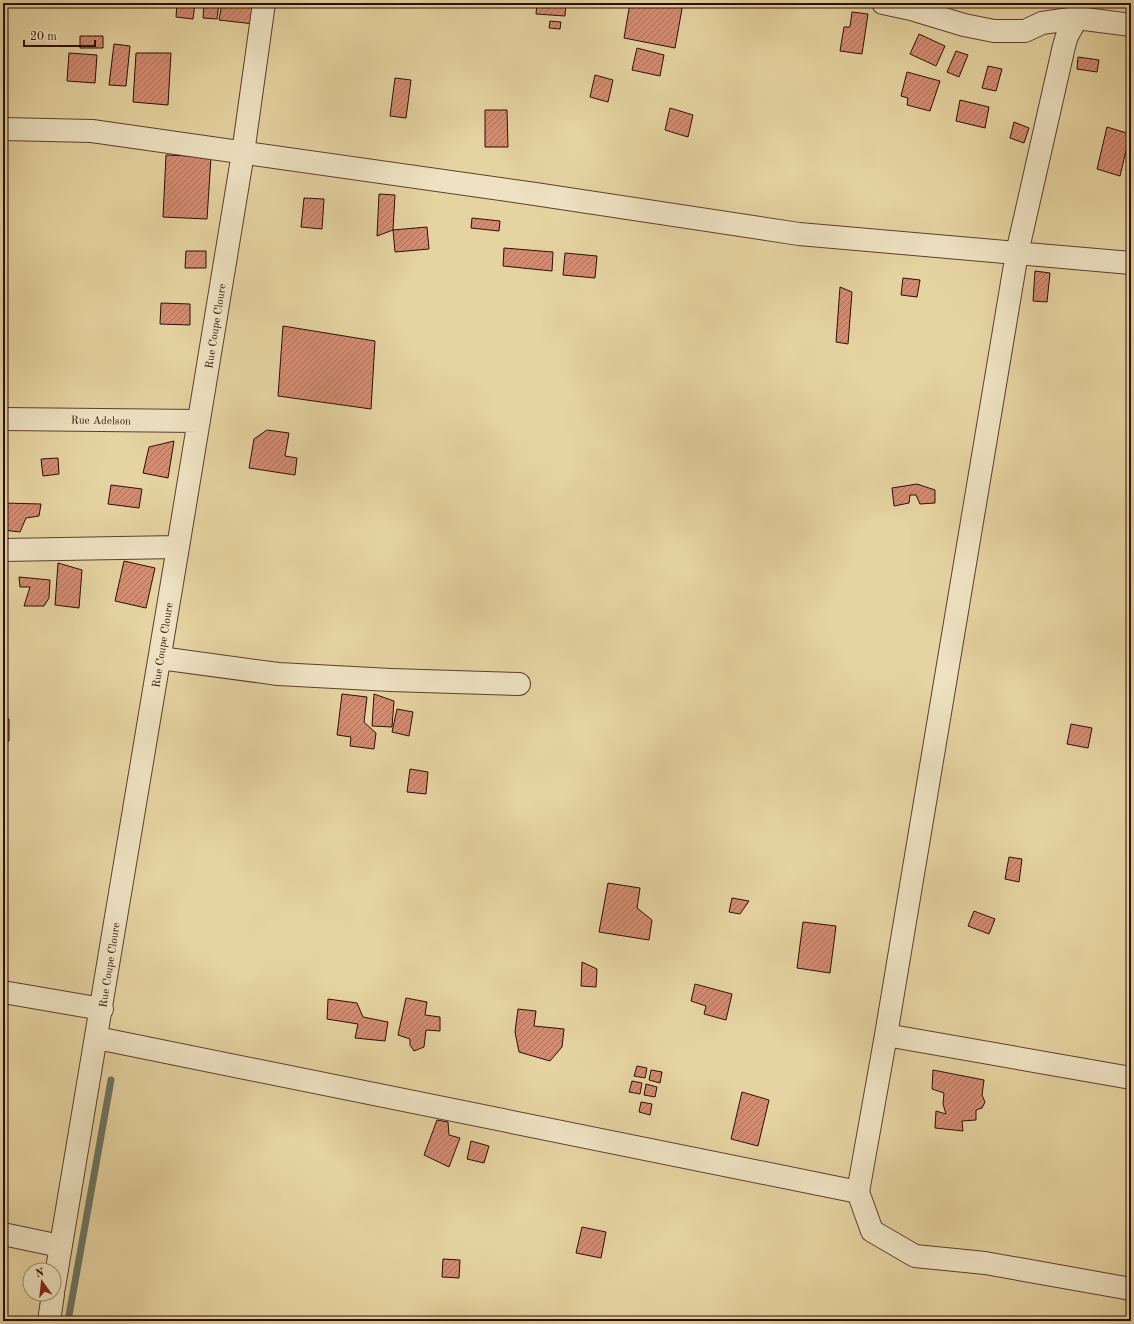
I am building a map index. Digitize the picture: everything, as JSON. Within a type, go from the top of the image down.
[{"type":"street","name":"Rue Coupe Cloure","points":[[58,1262],[102,1009],[243,153],[264,3]]},
{"type":"street","points":[[883,3],[911,9],[964,25],[994,31],[1025,31],[1078,10],[1131,25]]},
{"type":"street","points":[[1078,10],[1067,36],[1017,253],[886,1035],[858,1192],[872,1231],[915,1256],[985,1263],[1131,1289]]},
{"type":"street","points":[[3,129],[92,132],[528,193],[799,234],[1131,263]]},
{"type":"street","name":"Rue Adelson","points":[[3,419],[199,421]]},
{"type":"street","points":[[3,550],[178,547]]},
{"type":"street","points":[[160,658],[278,674],[392,680],[519,684]]},
{"type":"street","points":[[3,992],[102,1009]]},
{"type":"street","points":[[886,1035],[1131,1078]]},
{"type":"street","points":[[97,1038],[858,1192]]},
{"type":"street","points":[[3,1234],[60,1246]]},
{"type":"street","points":[[49,1321],[52,1302]]},
{"type":"building","points":[[177,3],[195,3],[193,19],[176,17]]},
{"type":"building","points":[[204,3],[219,3],[217,19],[203,18]]},
{"type":"building","points":[[222,3],[257,3],[254,24],[219,20]]},
{"type":"building","points":[[537,3],[566,3],[565,16],[536,14]]},
{"type":"building","points":[[630,3],[683,3],[675,48],[624,38]]},
{"type":"building","points":[[852,12],[868,14],[862,54],[840,51],[844,27],[850,27]]},
{"type":"building","points":[[550,21],[561,22],[560,29],[549,28]]},
{"type":"building","points":[[919,34],[945,46],[936,66],[910,54]]},
{"type":"building","points":[[80,36],[103,36],[103,48],[80,48]]},
{"type":"building","points":[[114,44],[130,46],[126,86],[109,85]]},
{"type":"building","points":[[637,48],[664,55],[660,76],[632,70]]},
{"type":"building","points":[[956,51],[968,55],[959,77],[947,72]]},
{"type":"building","points":[[69,53],[97,55],[95,83],[67,81]]},
{"type":"building","points":[[136,53],[171,53],[168,105],[133,102]]},
{"type":"building","points":[[1078,57],[1099,60],[1097,72],[1077,69]]},
{"type":"building","points":[[988,66],[1002,69],[996,91],[982,88]]},
{"type":"building","points":[[907,72],[940,81],[930,111],[907,105],[908,98],[901,96]]},
{"type":"building","points":[[595,75],[613,80],[608,102],[590,97]]},
{"type":"building","points":[[395,78],[411,80],[406,118],[390,116]]},
{"type":"building","points":[[960,100],[989,107],[985,128],[956,121]]},
{"type":"building","points":[[670,108],[693,115],[688,137],[665,130]]},
{"type":"building","points":[[485,110],[507,110],[508,147],[485,147]]},
{"type":"building","points":[[1014,122],[1029,128],[1024,143],[1010,138]]},
{"type":"building","points":[[1107,127],[1130,134],[1120,176],[1097,169]]},
{"type":"building","points":[[166,155],[211,157],[207,219],[163,217]]},
{"type":"building","points":[[379,194],[395,195],[393,230],[377,236]]},
{"type":"building","points":[[304,198],[324,199],[322,229],[301,227]]},
{"type":"building","points":[[472,218],[500,221],[499,231],[471,228]]},
{"type":"building","points":[[427,227],[429,249],[395,252],[393,230]]},
{"type":"building","points":[[504,248],[553,252],[552,271],[503,266]]},
{"type":"building","points":[[186,251],[206,251],[206,268],[185,268]]},
{"type":"building","points":[[565,253],[597,256],[595,278],[563,275]]},
{"type":"building","points":[[1035,271],[1050,273],[1047,302],[1033,301]]},
{"type":"building","points":[[903,278],[920,280],[917,297],[901,295]]},
{"type":"building","points":[[840,287],[852,292],[848,344],[836,342]]},
{"type":"building","points":[[161,303],[190,304],[190,325],[160,324]]},
{"type":"building","points":[[283,326],[375,341],[371,409],[278,396]]},
{"type":"building","points":[[267,430],[289,433],[285,456],[297,458],[295,475],[249,468],[254,439]]},
{"type":"building","points":[[174,441],[168,478],[143,473],[149,447]]},
{"type":"building","points":[[58,458],[59,474],[43,476],[41,459]]},
{"type":"building","points":[[917,484],[935,490],[935,503],[920,504],[916,495],[910,495],[909,503],[894,506],[892,488]]},
{"type":"building","points":[[111,485],[142,489],[139,508],[108,504]]},
{"type":"building","points":[[3,503],[41,504],[39,516],[26,518],[20,532],[3,530]]},
{"type":"building","points":[[124,561],[155,568],[146,608],[115,601]]},
{"type":"building","points":[[58,563],[82,570],[79,608],[55,605]]},
{"type":"building","points":[[19,577],[50,580],[49,598],[44,606],[24,606],[30,587],[20,587]]},
{"type":"building","points":[[342,694],[367,697],[364,722],[376,733],[374,749],[350,746],[351,737],[337,735]]},
{"type":"building","points":[[374,694],[394,701],[392,727],[372,726]]},
{"type":"building","points":[[397,709],[413,712],[409,736],[392,732]]},
{"type":"building","points":[[3,719],[9,719],[9,741],[3,741]]},
{"type":"building","points":[[1071,724],[1092,728],[1088,748],[1067,744]]},
{"type":"building","points":[[410,769],[428,772],[426,794],[407,792]]},
{"type":"building","points":[[1009,857],[1022,859],[1019,882],[1005,879]]},
{"type":"building","points":[[608,883],[640,888],[637,908],[652,920],[649,940],[599,932]]},
{"type":"building","points":[[732,898],[749,901],[740,914],[729,912]]},
{"type":"building","points":[[974,911],[995,919],[989,934],[968,926]]},
{"type":"building","points":[[803,922],[836,926],[830,973],[797,968]]},
{"type":"building","points":[[582,962],[597,969],[596,987],[581,986]]},
{"type":"building","points":[[695,984],[732,994],[726,1020],[704,1014],[706,1006],[691,1001]]},
{"type":"building","points":[[406,998],[427,1002],[425,1015],[440,1017],[440,1031],[426,1030],[424,1047],[414,1051],[410,1045],[410,1039],[398,1035]]},
{"type":"building","points":[[328,999],[357,1003],[363,1017],[388,1022],[385,1041],[355,1038],[358,1024],[327,1019]]},
{"type":"building","points":[[518,1009],[536,1011],[534,1026],[564,1029],[562,1047],[550,1061],[519,1052],[515,1032]]},
{"type":"building","points":[[637,1066],[647,1068],[645,1078],[634,1076]]},
{"type":"building","points":[[651,1070],[662,1072],[660,1083],[649,1080]]},
{"type":"building","points":[[933,1070],[984,1080],[982,1095],[985,1102],[982,1108],[976,1110],[976,1120],[962,1121],[963,1131],[935,1128],[936,1111],[946,1114],[943,1104],[944,1093],[932,1089]]},
{"type":"building","points":[[632,1081],[642,1083],[640,1094],[629,1092]]},
{"type":"building","points":[[646,1084],[657,1087],[655,1097],[644,1095]]},
{"type":"building","points":[[742,1092],[769,1100],[758,1146],[731,1139]]},
{"type":"building","points":[[641,1102],[652,1104],[650,1115],[639,1112]]},
{"type":"building","points":[[437,1120],[448,1122],[449,1135],[460,1138],[449,1167],[424,1155]]},
{"type":"building","points":[[471,1141],[489,1146],[484,1163],[467,1159]]},
{"type":"building","points":[[582,1227],[606,1232],[601,1258],[576,1253]]},
{"type":"building","points":[[443,1259],[460,1260],[459,1278],[442,1277]]},
{"type":"waterway","points":[[68,1321],[111,1080]]}]
